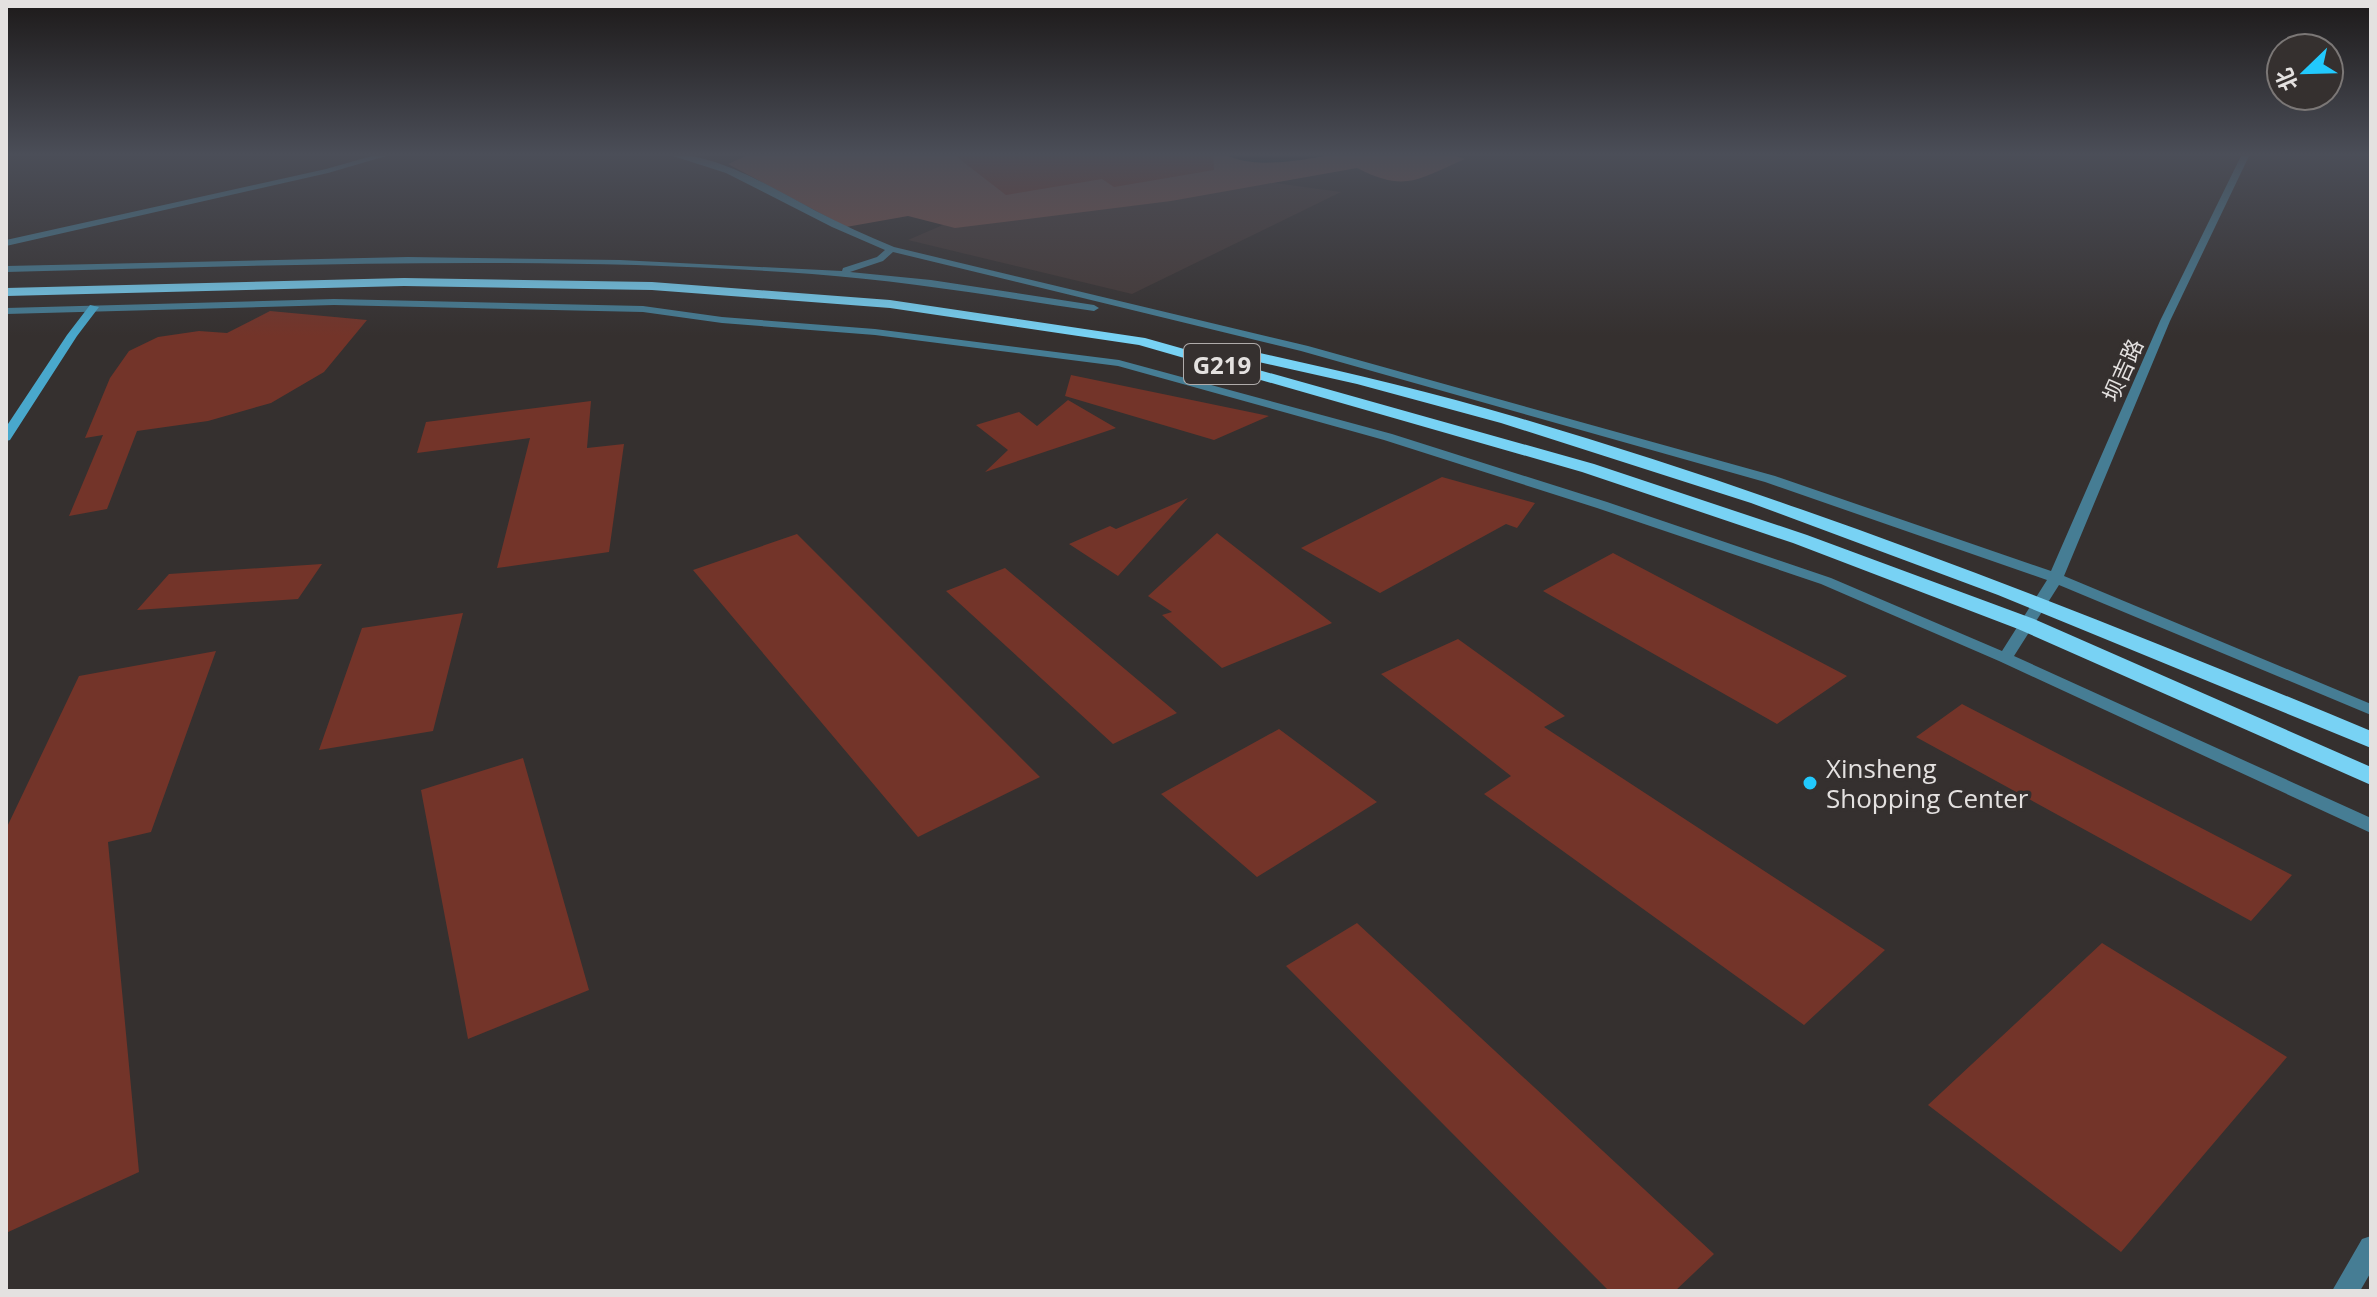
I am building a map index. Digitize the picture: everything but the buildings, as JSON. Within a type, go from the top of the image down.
[{"type":"highway","name":"G219","points":[[6,284],[398,273],[683,278],[888,292],[1144,331],[1380,385],[1603,450],[1814,520],[2041,605],[2371,740]]},
{"type":"highway","name":"G219","points":[[6,292],[404,282],[652,286],[890,304],[1140,341],[1588,468],[1800,539],[2026,624],[2371,777]]},
{"type":"main road","points":[[6,437],[72,335],[94,307]]},
{"type":"street","points":[[6,243],[133,215]]},
{"type":"street","points":[[814,215],[891,249],[1304,348],[1770,479],[2056,578],[2371,710]]},
{"type":"street","name":"坝吉路","points":[[2005,658],[2056,578],[2165,321],[2217,215]]},
{"type":"street","points":[[831,273],[880,259],[891,249]]},
{"type":"street","points":[[6,269],[408,260],[620,263],[831,273],[931,283],[1113,310],[1304,348]]},
{"type":"street","points":[[6,311],[334,302],[643,309],[722,320],[875,332],[1119,363],[1388,437],[1826,581],[2005,658],[2371,826]]},
{"type":"street","points":[[1282,363],[1304,348]]},
{"type":"street","points":[[2345,1291],[2371,1248]]},
{"type":"shaded area","points":[[823,215],[1063,215],[955,228],[908,216],[846,227]]},
{"type":"shaded area","points":[[1007,215],[1295,215],[1132,294],[908,240],[952,221]]},
{"type":"place","name":"Xinsheng Shopping Center","points":[[1810,783]]}]
